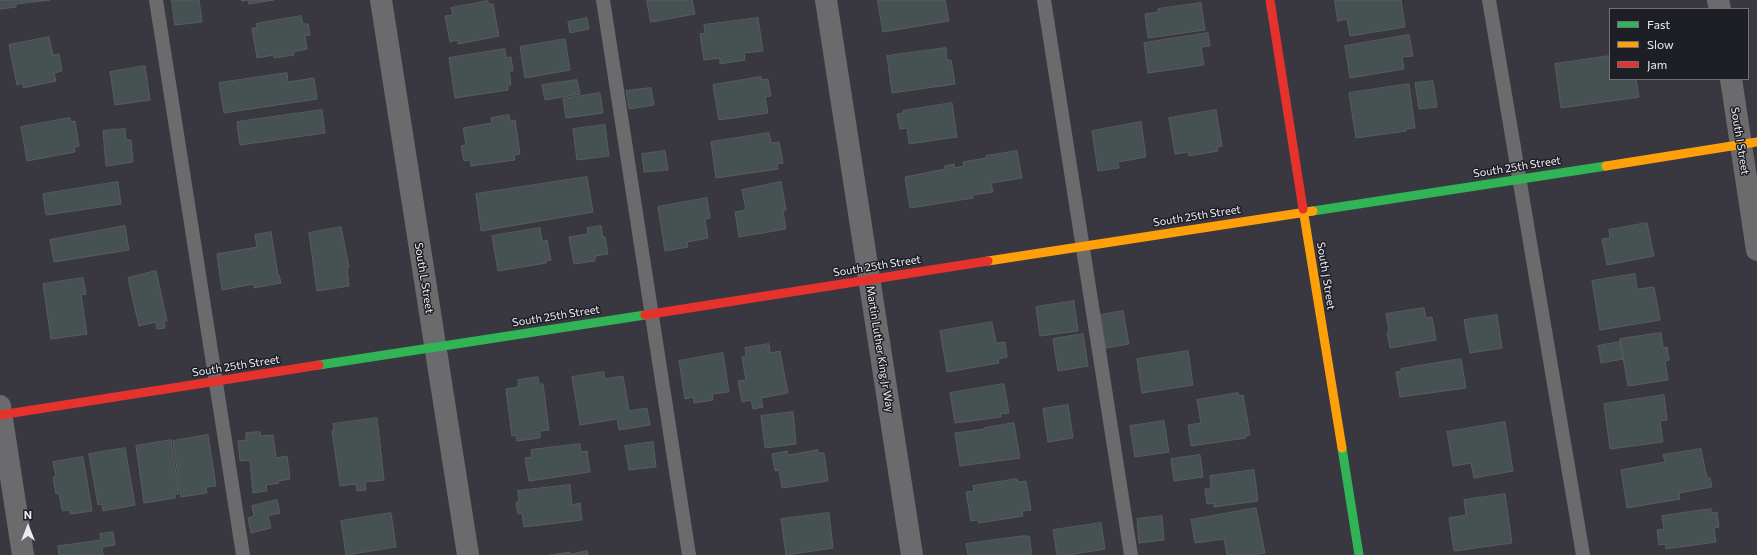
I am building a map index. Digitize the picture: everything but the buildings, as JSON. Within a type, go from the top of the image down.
[{"type":"street","name":"South L Street","points":[[382,0],[468,555]]},
{"type":"street","name":"Martin Luther King Jr Way","points":[[826,0],[912,555]]},
{"type":"street","name":"South J Street","points":[[1270,0],[1359,555]]},
{"type":"street","name":"South I Street","points":[[1731,80],[1749,143],[1756,237]]},
{"type":"street","name":"South 25th Street","points":[[0,412],[216,381],[1749,143]]},
{"type":"street","points":[[0,412],[23,555]]},
{"type":"lane","points":[[156,0],[243,555]]},
{"type":"lane","points":[[603,0],[689,555]]},
{"type":"lane","points":[[1044,0],[1131,555]]},
{"type":"lane","points":[[1489,0],[1583,555]]},
{"type":"traffic: fast","points":[[1313,211],[1606,166]]},
{"type":"traffic: fast","points":[[319,365],[645,315]]},
{"type":"traffic: fast","points":[[1342,448],[1359,555]]},
{"type":"traffic: slow","points":[[1606,166],[1757,142]]},
{"type":"traffic: slow","points":[[1303,209],[1342,448]]},
{"type":"traffic: slow","points":[[988,261],[1313,211]]},
{"type":"traffic: jam","points":[[1270,0],[1303,209]]},
{"type":"traffic: jam","points":[[645,315],[988,261]]},
{"type":"traffic: jam","points":[[0,415],[319,365]]}]
